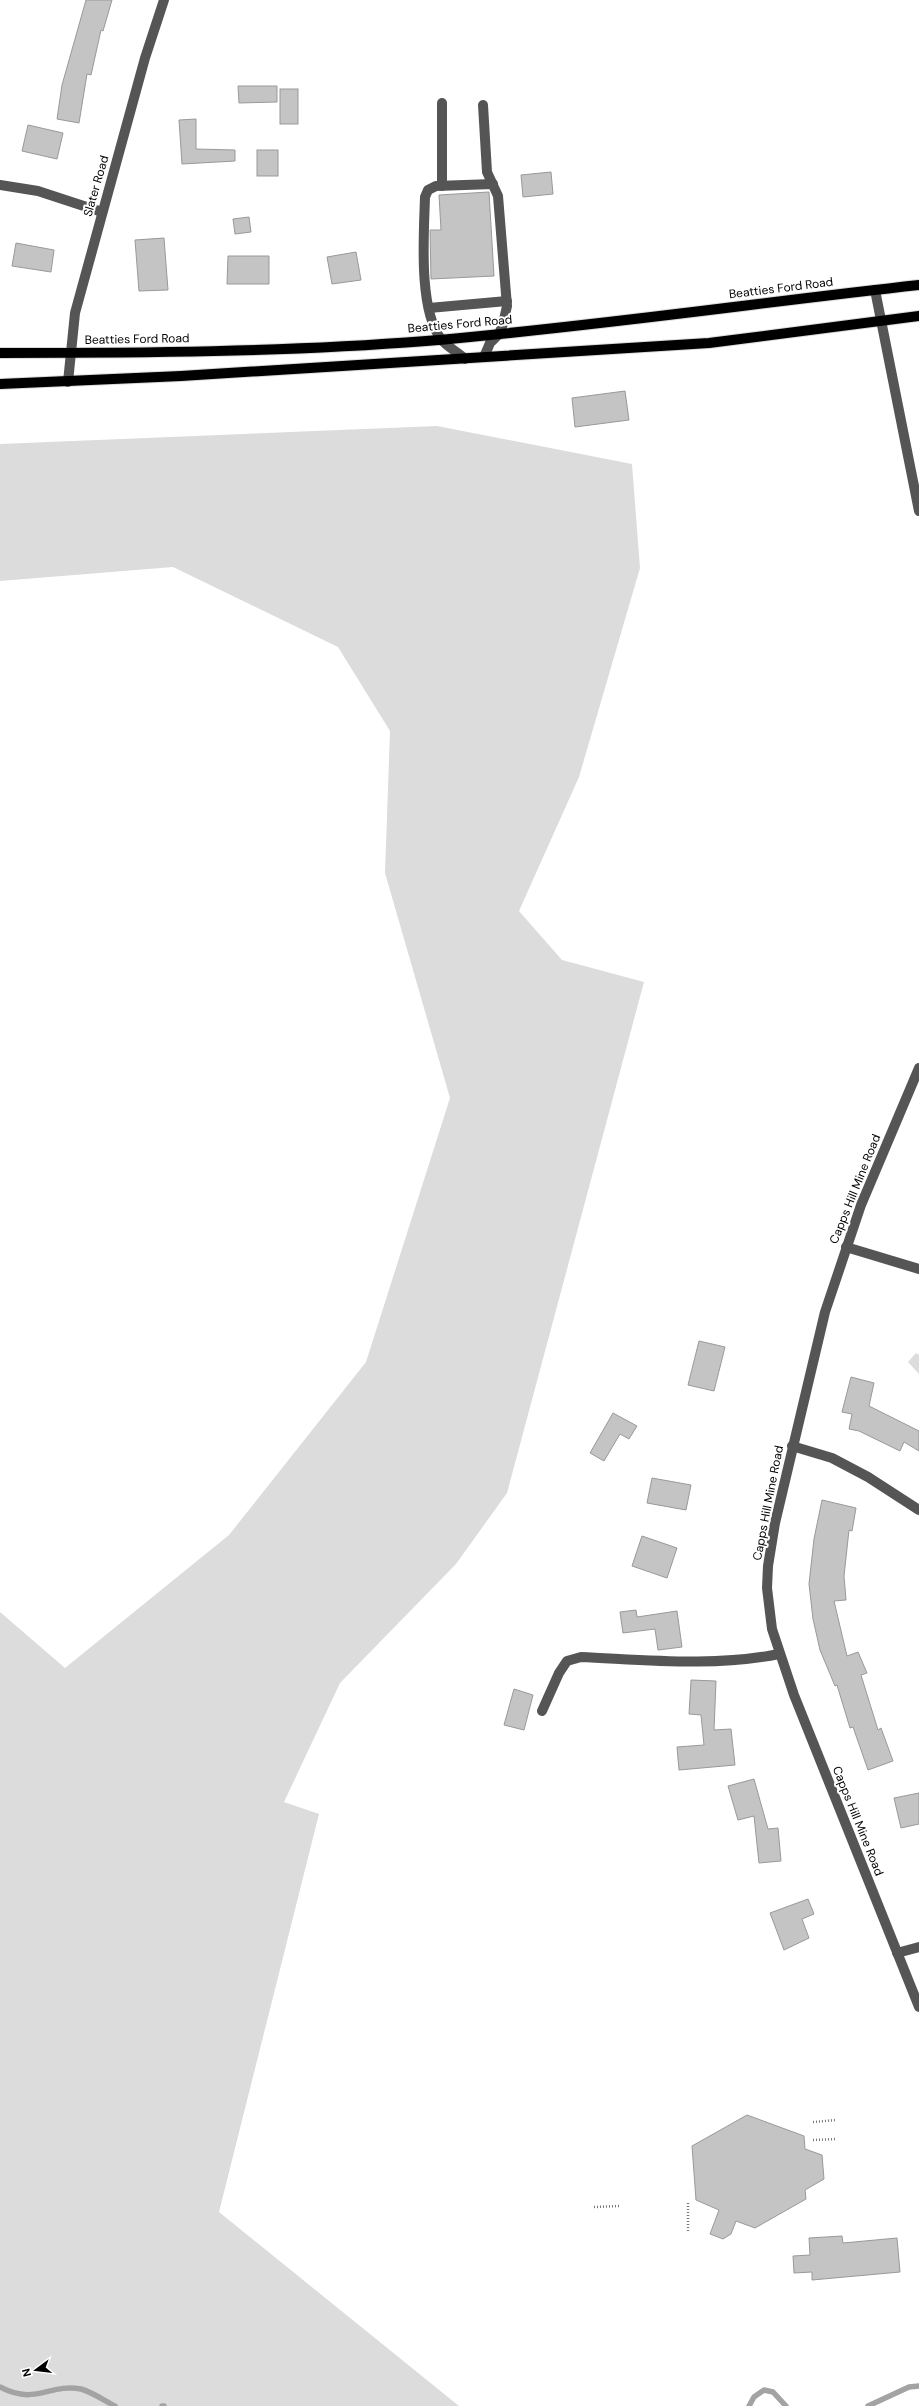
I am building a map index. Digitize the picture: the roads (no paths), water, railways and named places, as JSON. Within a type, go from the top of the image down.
[{"type":"main road","name":"Beatties Ford Road","points":[[0,353],[71,353],[297,347],[441,339],[498,334],[919,285]]},
{"type":"main road","points":[[0,384],[68,382],[710,343],[919,316]]},
{"type":"street","name":"Slater Road","points":[[68,382],[75,313],[145,58],[164,0]]},
{"type":"street","points":[[442,103],[442,186]]},
{"type":"street","points":[[483,104],[487,172],[498,196],[507,301],[506,317],[498,334],[490,343],[484,357]]},
{"type":"street","points":[[465,359],[441,339],[429,308],[423,261],[424,197],[428,190],[442,186],[493,184]]},
{"type":"street","points":[[0,185],[38,191],[102,212]]},
{"type":"street","points":[[875,290],[880,320],[914,462],[919,511]]},
{"type":"street","points":[[429,308],[507,301]]},
{"type":"street","name":"Capps Hill Mine Road","points":[[919,1068],[861,1205],[825,1312],[792,1446],[775,1523],[768,1566],[768,1608],[779,1654],[919,2007]]},
{"type":"street","points":[[846,1247],[919,1269]]},
{"type":"street","points":[[792,1446],[832,1458],[880,1484],[919,1510]]},
{"type":"street","points":[[542,1711],[559,1673],[567,1661],[581,1657],[699,1663],[746,1660],[779,1654]]},
{"type":"street","points":[[897,1953],[919,1947]]},
{"type":"waterway","points":[[868,2406],[909,2387],[919,2386]]},
{"type":"waterway","points":[[0,2387],[23,2394],[42,2393],[70,2388],[81,2389],[94,2394],[115,2406]]},
{"type":"waterway","points":[[749,2406],[754,2397],[764,2390],[773,2392],[786,2406]]}]
